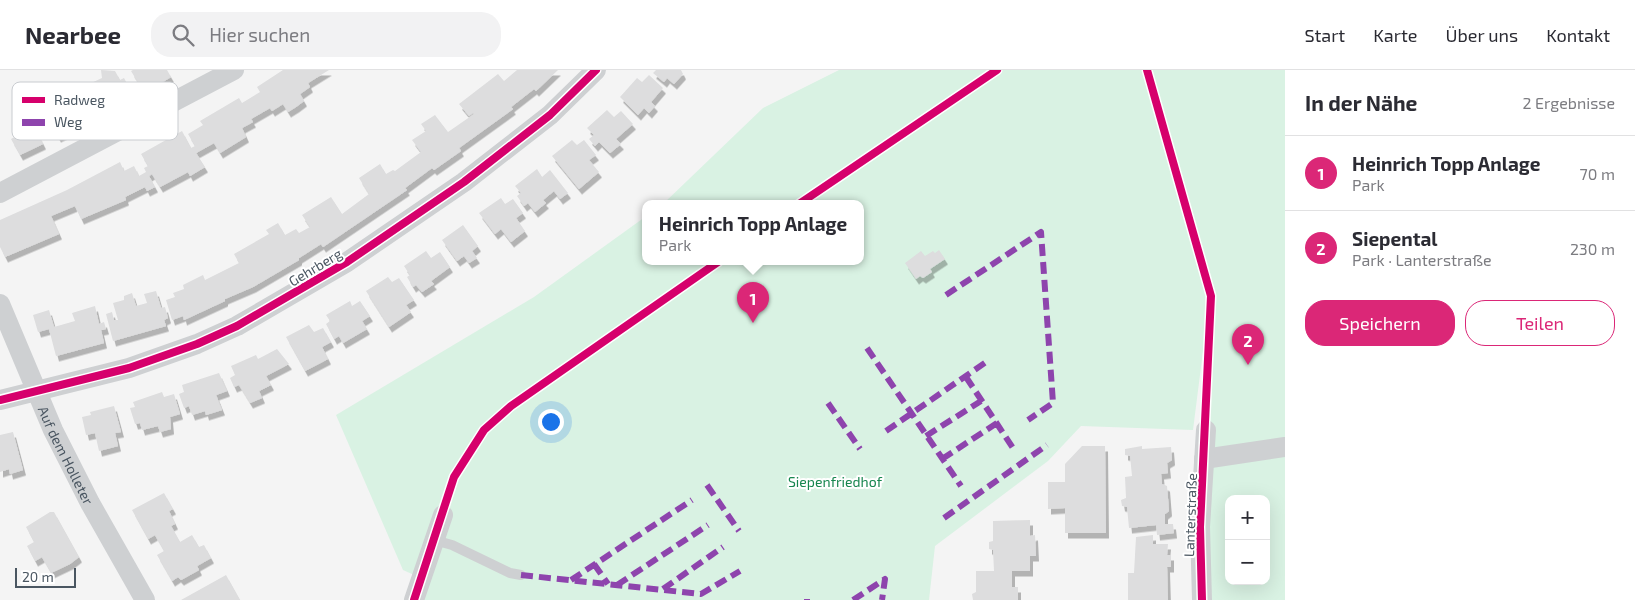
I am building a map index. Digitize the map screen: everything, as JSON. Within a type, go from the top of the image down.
[{"type":"street","points":[[178,99],[234,70]]},
{"type":"street","name":"Gehrberg","points":[[0,400],[129,368],[197,344],[237,326],[347,262],[464,182],[550,114],[596,70]]},
{"type":"street","points":[[0,193],[101,140]]},
{"type":"street","name":"Auf dem Holleter","points":[[0,304],[54,430],[90,503],[145,600]]},
{"type":"street","name":"Lanterstraße","points":[[1202,600],[1200,527],[1206,430]]},
{"type":"street","points":[[1204,459],[1285,447]]},
{"type":"street","points":[[414,600],[442,515]]},
{"type":"lane","points":[[434,540],[452,545],[510,573],[520,575]]},
{"type":"green space","name":"Siepenfriedhof","points":[[839,70],[1145,70],[1210,296],[1193,430],[1081,426],[1048,461],[935,546],[929,600],[421,600],[414,575],[403,570],[336,415],[534,297],[642,219],[642,265],[864,265],[864,200],[667,200],[763,108]]},
{"type":"green space","points":[[1149,70],[1285,70],[1285,600],[1203,600],[1206,431],[1215,299]]},
{"type":"building","points":[[101,70],[115,71],[120,80],[124,78],[126,82],[93,82],[102,78]]},
{"type":"building","points":[[167,70],[171,77],[163,82],[138,82],[131,71]]},
{"type":"building","points":[[283,70],[329,70],[308,83],[310,87],[300,94],[304,101],[288,112],[283,104],[272,111],[270,108],[251,119],[253,122],[242,128],[246,137],[220,153],[214,143],[196,153],[205,167],[190,176],[188,172],[160,187],[152,174],[149,176],[155,187],[147,191],[145,187],[125,197],[126,200],[81,219],[75,206],[51,216],[59,234],[5,257],[0,247],[0,220],[67,190],[120,162],[124,171],[134,166],[139,176],[146,172],[144,168],[148,166],[141,154],[166,140],[178,140],[178,133],[182,131],[191,148],[195,146],[188,134],[203,125],[200,121],[239,98],[242,103],[260,92],[257,87]]},
{"type":"building","points":[[517,70],[558,70],[536,91],[534,89],[511,107],[513,109],[459,148],[461,151],[434,170],[432,168],[405,188],[407,190],[323,247],[321,244],[299,258],[299,260],[253,287],[225,299],[225,301],[184,320],[183,316],[172,320],[166,300],[175,297],[173,293],[184,289],[183,285],[203,275],[205,280],[239,263],[234,254],[269,234],[266,230],[278,223],[285,235],[296,229],[299,233],[310,227],[302,215],[331,197],[342,214],[369,194],[359,178],[380,164],[386,174],[393,170],[395,171],[421,152],[412,140],[426,131],[421,124],[435,115],[448,132],[474,114],[469,116],[459,104],[498,74],[504,81]]},
{"type":"building","points":[[656,70],[681,70],[683,74],[674,84],[667,78],[664,82],[653,73]]},
{"type":"building","points":[[649,75],[663,88],[651,102],[655,106],[649,113],[644,108],[638,115],[620,97],[637,78],[642,82]]},
{"type":"building","points":[[607,110],[614,117],[621,111],[633,124],[616,139],[621,144],[610,153],[599,142],[595,146],[589,139],[594,135],[587,128]]},
{"type":"building","points":[[11,139],[41,140],[43,144],[20,155]]},
{"type":"building","points":[[572,140],[577,145],[584,140],[596,155],[589,160],[599,172],[579,189],[552,156]]},
{"type":"building","points":[[537,169],[542,177],[550,170],[568,193],[560,199],[554,191],[543,200],[546,203],[535,212],[528,203],[524,206],[517,196],[521,193],[515,186]]},
{"type":"building","points":[[501,198],[505,204],[513,199],[523,213],[516,218],[525,231],[511,242],[501,229],[495,234],[479,213]]},
{"type":"building","points":[[463,225],[478,246],[472,251],[477,258],[469,263],[464,256],[457,261],[442,240]]},
{"type":"building","points":[[939,250],[945,259],[930,269],[932,272],[923,278],[920,276],[916,279],[905,263],[921,251],[925,256]]},
{"type":"building","points":[[426,251],[431,258],[440,252],[450,267],[431,281],[434,284],[422,292],[416,285],[413,287],[407,277],[410,275],[404,266]]},
{"type":"building","points":[[388,277],[392,282],[399,278],[414,300],[406,305],[411,312],[389,327],[366,291]]},
{"type":"building","points":[[156,291],[161,308],[165,307],[168,318],[164,320],[166,326],[113,341],[106,314],[112,312],[114,320],[118,320],[113,303],[124,300],[124,296],[132,293],[136,306],[147,303],[144,294]]},
{"type":"building","points":[[350,301],[352,306],[360,301],[370,316],[362,321],[367,329],[343,343],[339,336],[334,339],[326,324],[330,321],[326,315]]},
{"type":"building","points":[[95,306],[99,324],[104,322],[106,329],[101,330],[104,343],[56,356],[49,329],[38,332],[33,315],[49,310],[54,327],[75,321],[72,313]]},
{"type":"building","points":[[309,325],[314,332],[323,328],[331,342],[322,347],[328,359],[305,371],[286,337]]},
{"type":"building","points":[[277,349],[289,364],[266,376],[271,385],[259,391],[262,398],[250,403],[239,385],[234,387],[230,378],[235,375],[231,366],[256,355],[258,359]]},
{"type":"building","points":[[219,373],[227,391],[216,395],[222,410],[206,415],[205,411],[192,415],[189,406],[184,408],[179,394],[184,392],[182,385]]},
{"type":"building","points":[[162,392],[164,397],[174,394],[180,414],[170,417],[171,429],[160,432],[158,426],[142,430],[140,423],[135,424],[130,408],[135,407],[133,402]]},
{"type":"building","points":[[114,406],[121,432],[115,433],[118,446],[99,451],[95,433],[86,435],[82,417],[91,415],[90,412]]},
{"type":"building","points":[[13,432],[23,470],[10,474],[9,469],[0,472],[0,435]]},
{"type":"building","points":[[1082,446],[1105,446],[1106,533],[1065,533],[1065,508],[1048,509],[1048,482],[1065,482],[1065,464]]},
{"type":"building","points":[[1142,446],[1142,449],[1171,447],[1172,460],[1167,463],[1168,473],[1161,474],[1162,484],[1167,486],[1169,511],[1165,514],[1165,524],[1173,524],[1174,533],[1157,535],[1156,525],[1129,528],[1127,507],[1122,506],[1121,500],[1126,498],[1125,477],[1132,476],[1130,456],[1125,455],[1125,449]]},
{"type":"building","points":[[164,493],[173,509],[169,511],[175,524],[171,526],[180,542],[192,535],[199,547],[204,545],[211,558],[197,566],[199,570],[181,580],[178,577],[172,581],[157,555],[164,551],[155,535],[148,539],[132,510]]},
{"type":"building","points":[[50,512],[54,512],[79,557],[70,564],[51,573],[42,557],[35,561],[27,546],[34,542],[26,527]]},
{"type":"building","points":[[1030,520],[1030,536],[1035,535],[1036,556],[1030,556],[1030,571],[1012,571],[1012,587],[1018,587],[1018,600],[973,600],[972,594],[976,592],[976,571],[994,571],[993,550],[989,549],[989,542],[993,541],[993,521]]},
{"type":"building","points":[[1153,535],[1153,544],[1168,544],[1167,555],[1171,555],[1171,567],[1167,567],[1168,600],[1128,600],[1128,573],[1134,573],[1136,537]]},
{"type":"building","points":[[226,575],[240,600],[181,600]]},
{"type":"marked path","points":[[946,295],[1041,232],[1053,403],[1028,420]]},
{"type":"marked path","points":[[867,348],[961,486]]},
{"type":"marked path","points":[[886,431],[989,360]]},
{"type":"marked path","points":[[966,377],[1013,448]]},
{"type":"marked path","points":[[926,436],[981,401]]},
{"type":"marked path","points":[[828,403],[860,449]]},
{"type":"marked path","points":[[942,459],[997,423]]},
{"type":"marked path","points":[[944,518],[1047,445]]},
{"type":"marked path","points":[[707,485],[739,531]]},
{"type":"marked path","points":[[571,580],[692,500]]},
{"type":"marked path","points":[[617,585],[708,525]]},
{"type":"marked path","points":[[663,589],[723,547]]},
{"type":"marked path","points":[[594,564],[608,584]]},
{"type":"marked path","points":[[521,575],[701,594],[740,571]]},
{"type":"marked path","points":[[853,600],[885,579],[882,600]]},
{"type":"cycle path","points":[[0,400],[129,368],[197,344],[237,326],[347,262],[464,182],[550,115],[596,70]]},
{"type":"cycle path","points":[[805,200],[997,70]]},
{"type":"cycle path","points":[[1147,70],[1211,296],[1200,527],[1202,600]]},
{"type":"cycle path","points":[[414,600],[454,477],[484,430],[511,406],[714,265]]},
{"type":"place","name":"Heinrich Topp Anlage","points":[[753,323]]},
{"type":"place","name":"Siepental","points":[[1248,365]]}]
